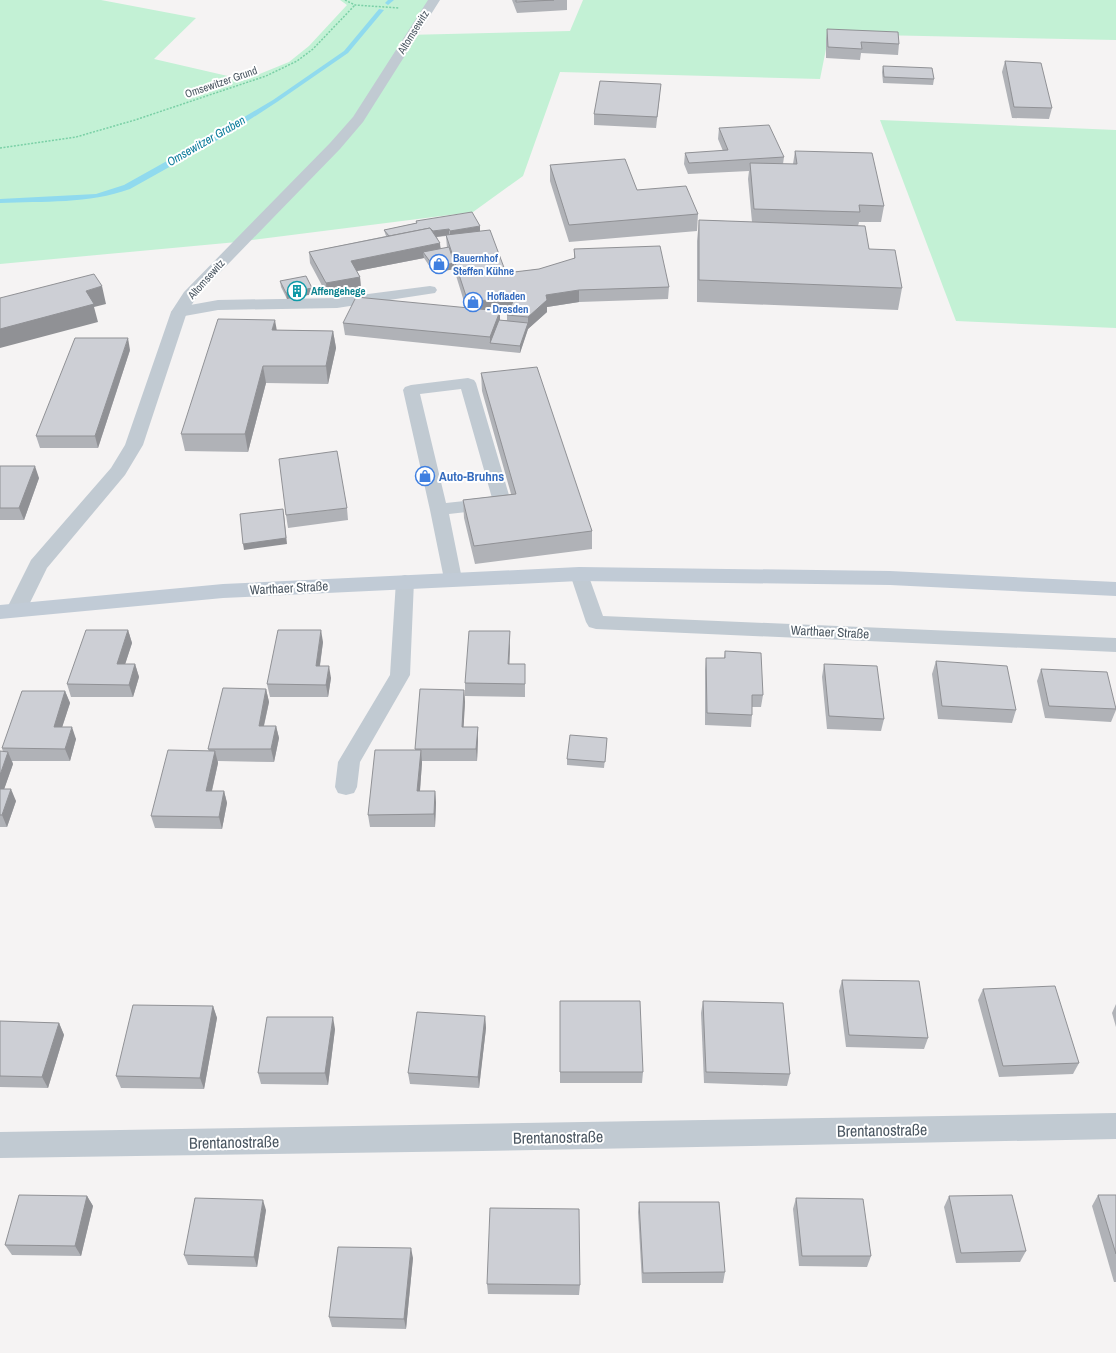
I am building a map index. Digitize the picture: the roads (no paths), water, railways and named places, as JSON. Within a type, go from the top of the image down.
[{"type":"street","name":"Altomsewitz","points":[[8,611],[38,565],[118,472],[134,446],[179,312],[192,292],[335,146],[358,119],[373,98],[431,4]]},
{"type":"street","name":"Warthaer Straße","points":[[8,611],[223,591],[404,581],[579,574],[890,578],[1116,589]]},
{"type":"street","name":"Brentanostraße","points":[[0,1145],[482,1138],[1116,1126]]},
{"type":"lane","points":[[179,312],[218,305],[336,303],[430,290]]},
{"type":"lane","points":[[439,510],[502,502],[468,383],[411,390],[439,510],[453,579]]},
{"type":"lane","name":"Warthaer Straße","points":[[579,574],[596,622],[1116,645]]},
{"type":"lane","points":[[346,787],[349,762],[400,675],[404,581]]},
{"type":"waterway","name":"Omsewitzer Graben","points":[[388,3],[391,0]]},
{"type":"waterway","name":"Omsewitzer Graben","points":[[0,201],[96,196],[111,193],[127,187],[220,135],[275,101],[346,52],[381,10]]},
{"type":"place","name":"Bauernhof Steffen Kühne","points":[[439,264]]},
{"type":"place","name":"Affengehege","points":[[297,291]]},
{"type":"place","name":"Hofladen - Dresden","points":[[473,302]]},
{"type":"place","name":"Auto-Bruhns","points":[[425,476]]}]
